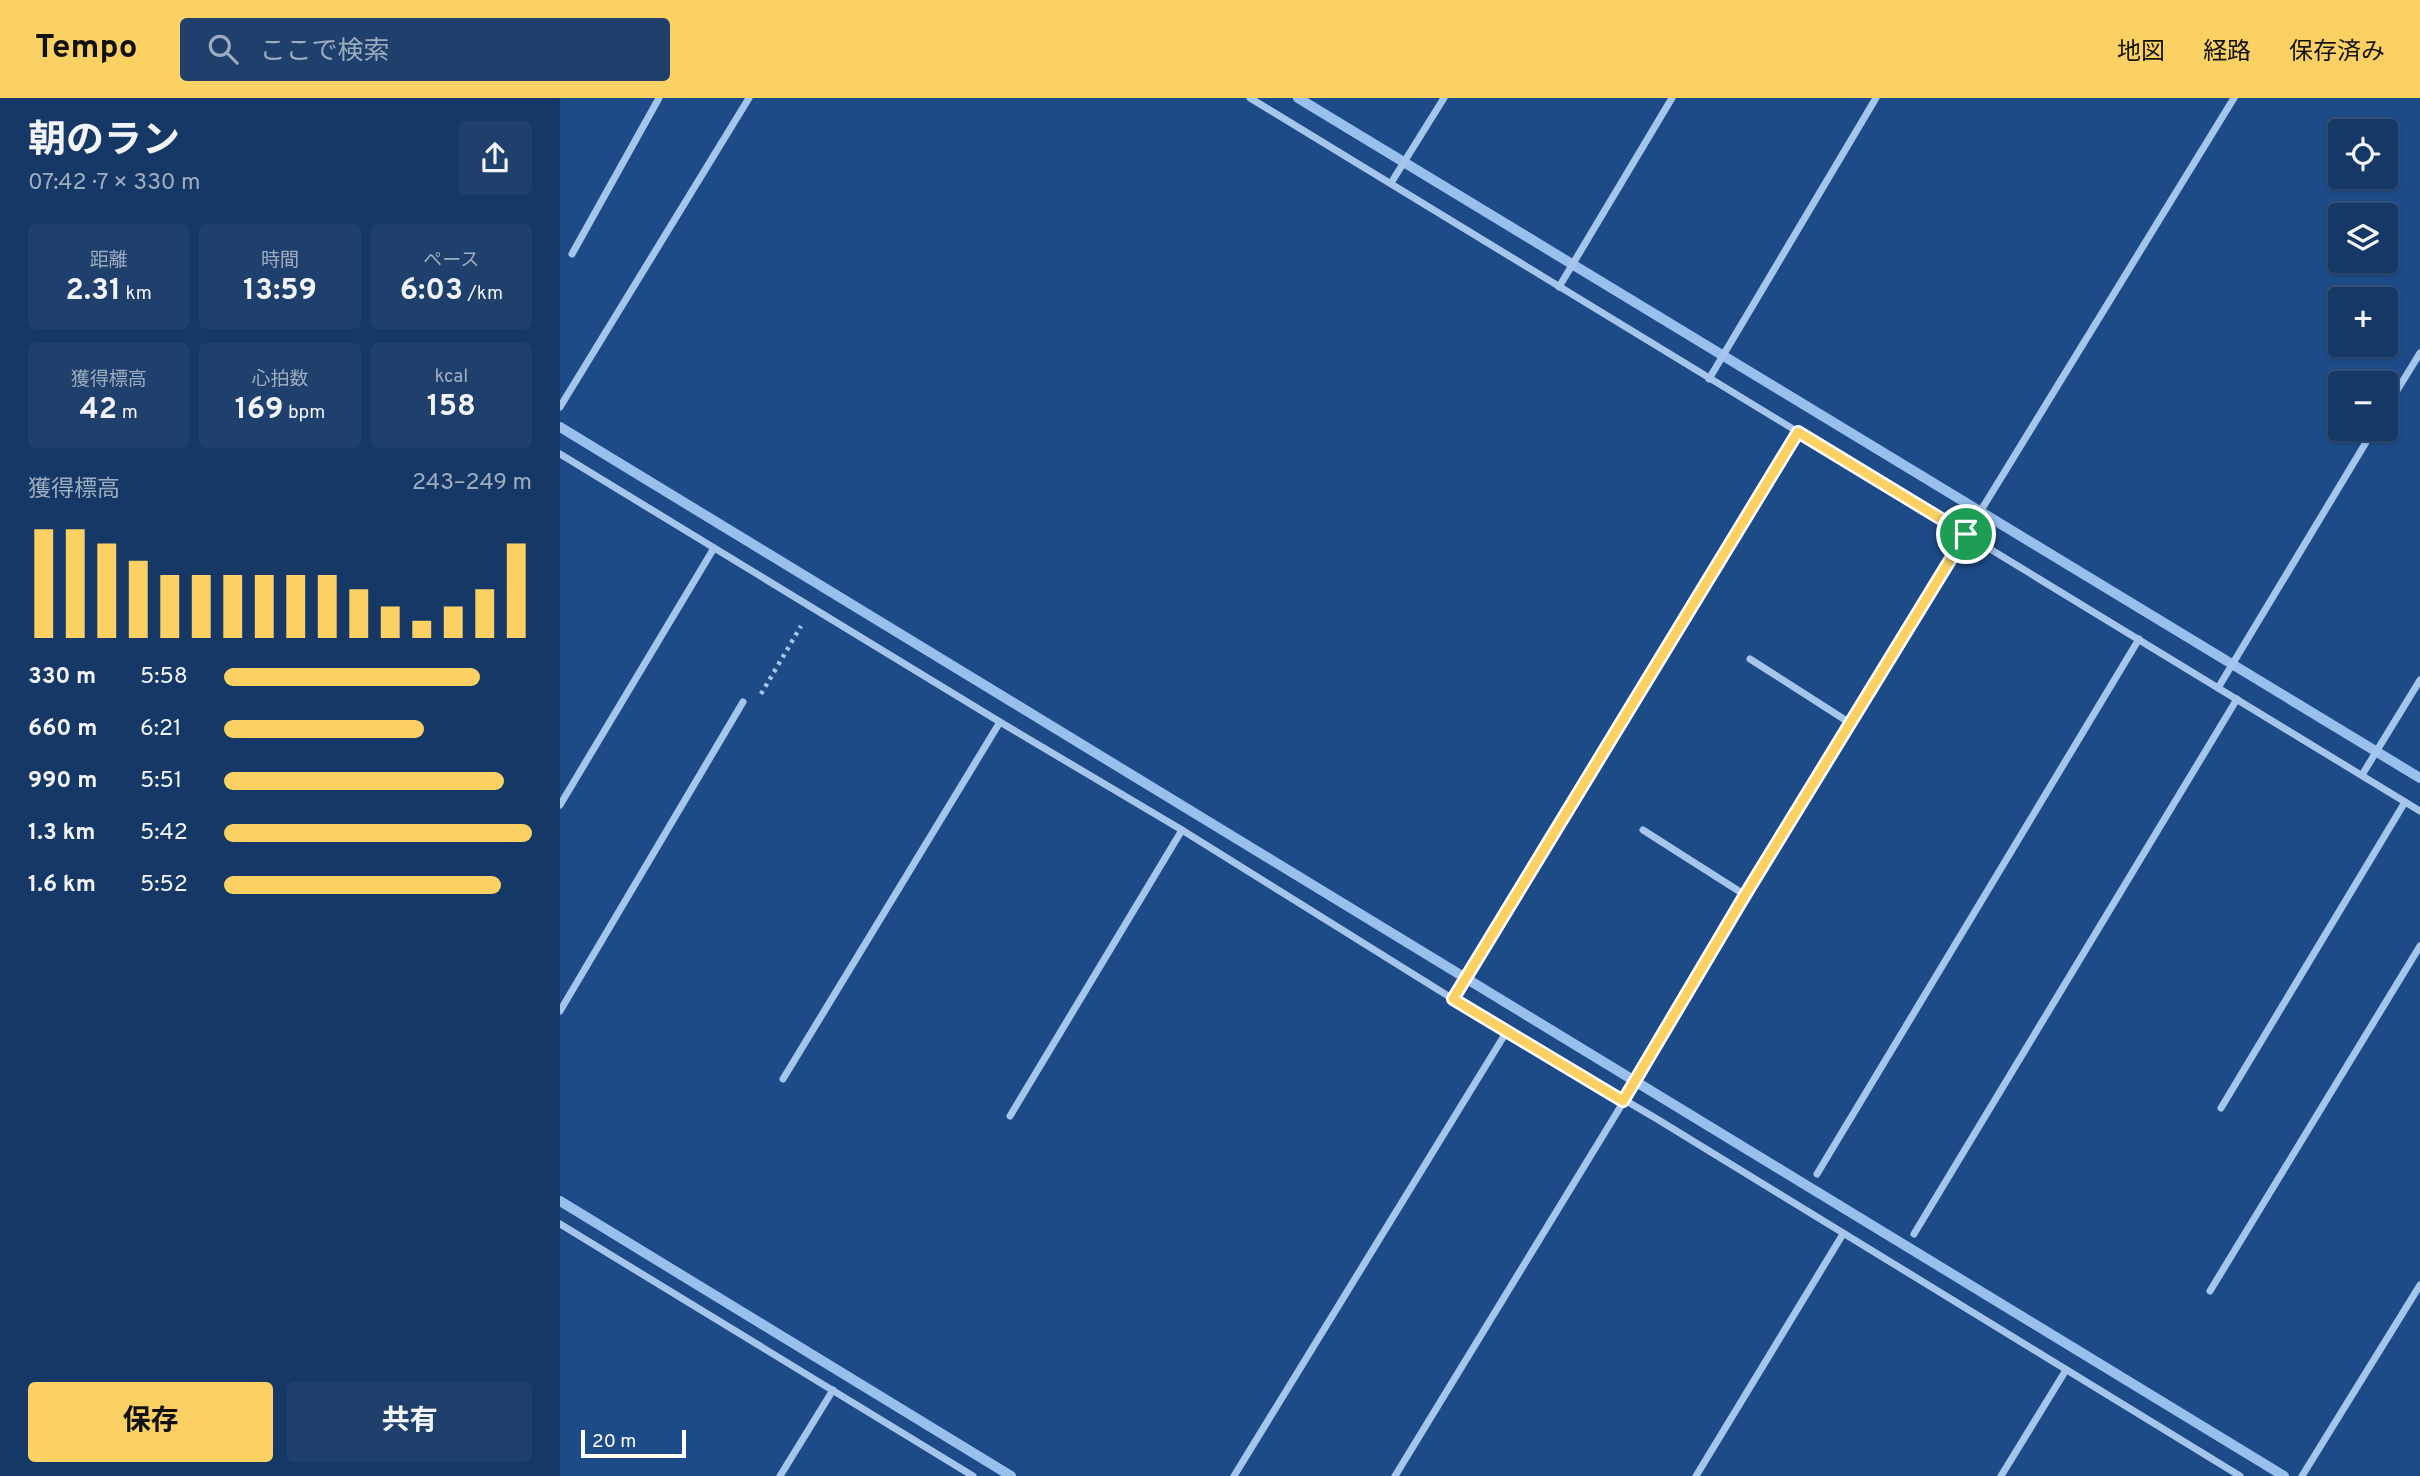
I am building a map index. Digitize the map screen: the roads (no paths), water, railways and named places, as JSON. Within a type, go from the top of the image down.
[{"type":"street","points":[[572,254],[659,98]]},
{"type":"street","points":[[560,407],[749,98]]},
{"type":"street","points":[[1250,98],[2420,811]]},
{"type":"street","points":[[1391,183],[1444,98]]},
{"type":"street","points":[[1559,286],[1672,98]]},
{"type":"street","points":[[1709,379],[1876,98]]},
{"type":"street","points":[[1395,1476],[1745,895],[2234,98]]},
{"type":"street","points":[[2398,389],[2420,353]]},
{"type":"street","points":[[1453,999],[1798,432]]},
{"type":"street","points":[[2218,688],[2367,441]]},
{"type":"street","points":[[560,454],[2240,1476]]},
{"type":"street","points":[[560,805],[714,548]]},
{"type":"street","points":[[1817,1174],[2138,639]]},
{"type":"street","points":[[1750,659],[1850,723]]},
{"type":"street","points":[[2362,775],[2420,680]]},
{"type":"street","points":[[1914,1234],[2237,699]]},
{"type":"street","points":[[560,1011],[743,702]]},
{"type":"street","points":[[783,1079],[1000,722]]},
{"type":"street","points":[[2221,1108],[2405,802]]},
{"type":"street","points":[[1010,1116],[1182,830]]},
{"type":"street","points":[[1643,830],[1745,895]]},
{"type":"street","points":[[2210,1291],[2420,946]]},
{"type":"street","points":[[1234,1476],[1507,1031]]},
{"type":"street","points":[[560,1224],[973,1476]]},
{"type":"street","points":[[1696,1476],[1843,1234]]},
{"type":"street","points":[[2302,1476],[2420,1285]]},
{"type":"street","points":[[2001,1476],[2066,1370]]},
{"type":"street","points":[[780,1476],[833,1390]]},
{"type":"waterway","points":[[1298,98],[2420,778]]},
{"type":"waterway","points":[[560,427],[2284,1476]]},
{"type":"waterway","points":[[560,1201],[1011,1476]]}]
